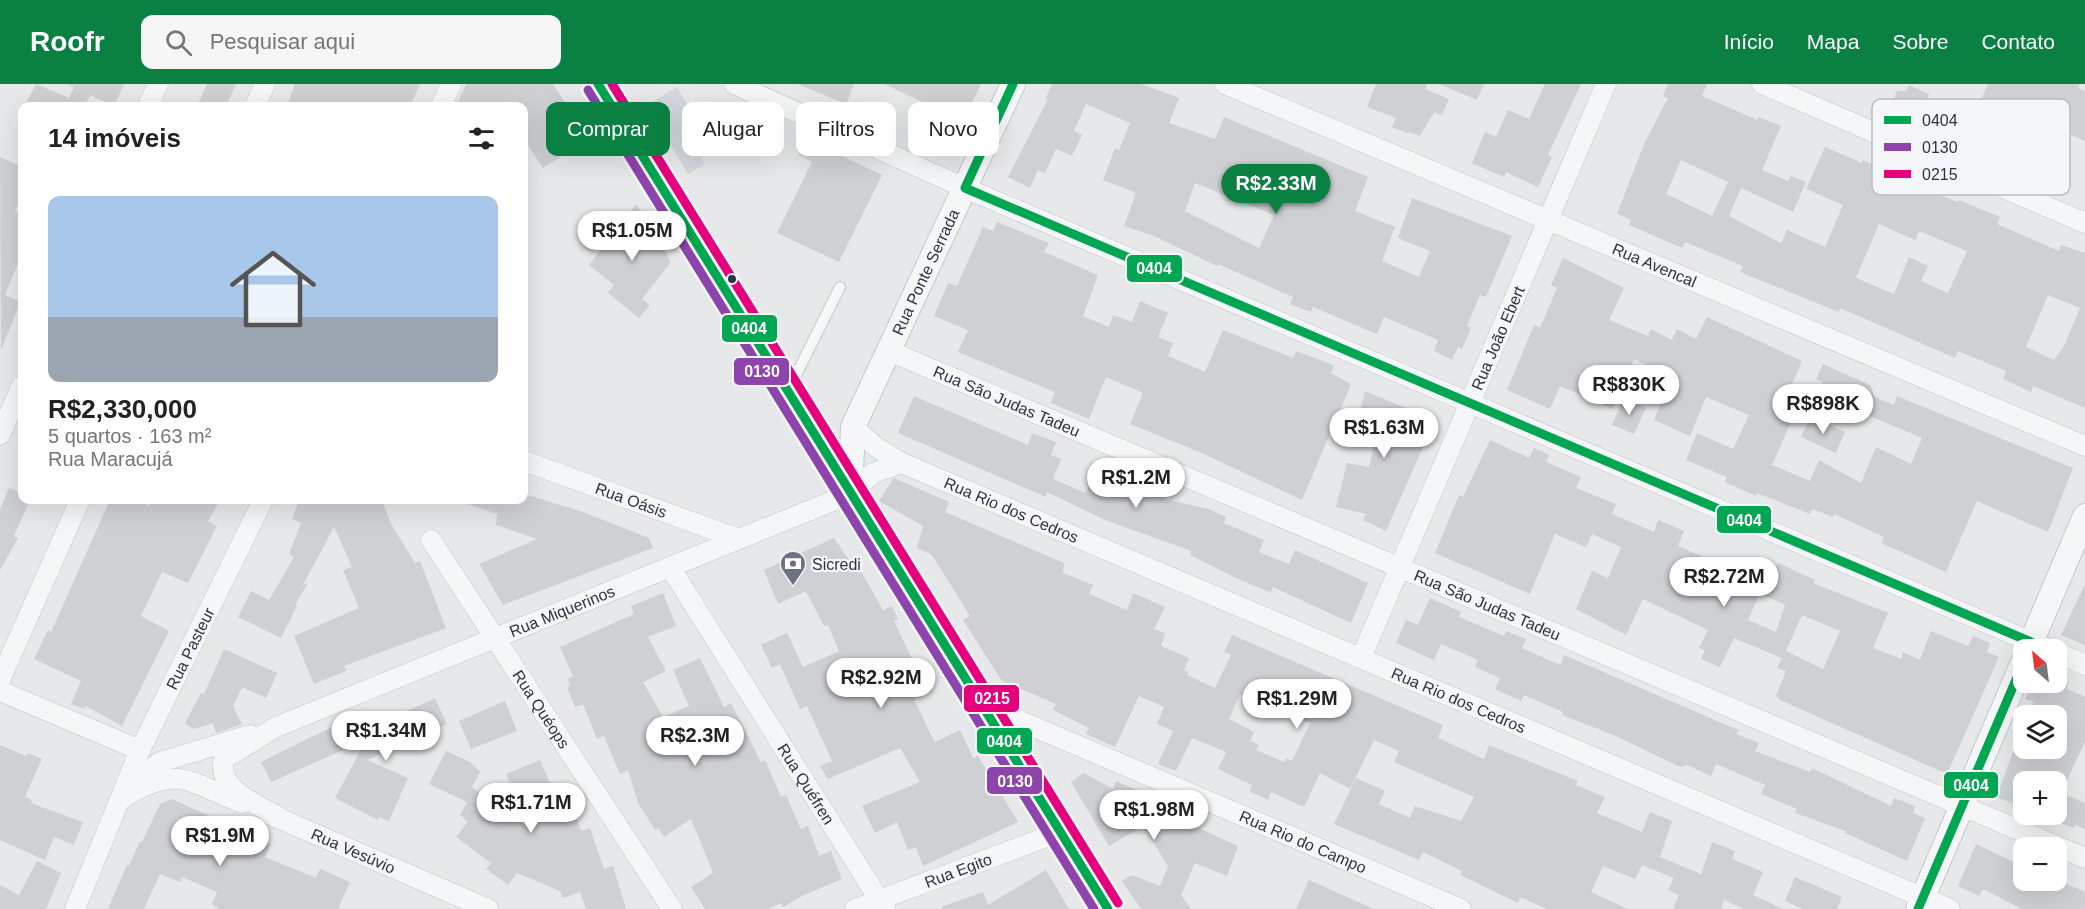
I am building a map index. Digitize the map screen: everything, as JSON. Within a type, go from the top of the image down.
[{"type":"main road","points":[[598,84],[1108,909]]},
{"type":"street","points":[[150,102],[159,84]]},
{"type":"street","points":[[257,102],[265,84]]},
{"type":"street","points":[[443,102],[451,84]]},
{"type":"street","points":[[734,84],[965,188],[1470,403],[2013,641]]},
{"type":"street","name":"Rua Ponte Serrada","points":[[850,494],[853,427],[1013,84]]},
{"type":"street","name":"Rua Avencal","points":[[1225,84],[2085,446]]},
{"type":"street","name":"Rua João Ebert","points":[[1361,658],[1606,84]]},
{"type":"street","points":[[1762,84],[1872,131]]},
{"type":"street","points":[[2020,195],[2085,223]]},
{"type":"street","name":"Rua São Judas Tadeu","points":[[889,351],[2085,858]]},
{"type":"street","points":[[0,435],[18,394]]},
{"type":"street","points":[[811,431],[853,427]]},
{"type":"street","name":"Rua Rio dos Cedros","points":[[853,427],[876,447],[902,463],[1361,658],[1920,903],[1950,909]]},
{"type":"street","name":"Rua Oásis","points":[[528,462],[739,539]]},
{"type":"street","points":[[850,494],[873,472],[902,463]]},
{"type":"street","name":"Rua Miquerinos","points":[[122,796],[144,772],[174,757],[276,727],[850,494]]},
{"type":"street","points":[[0,680],[78,504]]},
{"type":"street","name":"Rua Pasteur","points":[[75,909],[140,750],[261,504]]},
{"type":"street","points":[[2037,639],[2085,516]]},
{"type":"street","name":"Rua Quéops","points":[[431,540],[672,909]]},
{"type":"street","name":"Rua Quéfren","points":[[670,567],[882,904]]},
{"type":"street","points":[[2067,657],[2085,664]]},
{"type":"street","points":[[0,691],[140,750]]},
{"type":"street","points":[[1920,903],[2013,693]]},
{"type":"street","points":[[165,701],[158,737],[166,754],[174,757]]},
{"type":"street","name":"Rua Rio do Campo","points":[[981,704],[1461,909]]},
{"type":"street","name":"Rua Miquerinos","points":[[276,727],[224,759],[221,770],[224,780],[235,791],[282,819]]},
{"type":"street","name":"Rua Vesúvio","points":[[122,796],[156,780],[170,777],[184,780],[282,819],[488,909]]},
{"type":"street","name":"Rua Egito","points":[[855,909],[882,904],[1060,832]]},
{"type":"lane","points":[[788,392],[840,287]]},
{"type":"shaded area","points":[[677,87],[686,102],[682,102],[682,156],[701,156],[705,164],[688,174],[670,144],[670,102],[652,102]]},
{"type":"building","points":[[36,84],[69,98],[74,87],[67,84],[124,84],[116,102],[105,102],[90,95],[86,102],[27,102]]},
{"type":"building","points":[[207,84],[236,84],[228,102],[199,102]]},
{"type":"building","points":[[295,84],[420,84],[412,102],[288,102]]},
{"type":"building","points":[[466,84],[553,84],[565,102],[546,102],[546,156],[562,156],[543,168],[528,145],[528,102],[458,102]]},
{"type":"building","points":[[798,84],[854,84],[847,102],[841,102]]},
{"type":"building","points":[[884,84],[981,84],[972,102],[922,102]]},
{"type":"building","points":[[1052,84],[1141,84],[1179,98],[1169,123],[1215,139],[1224,117],[1368,177],[1355,211],[1395,227],[1382,261],[1419,277],[1430,251],[1398,238],[1412,198],[1512,236],[1486,297],[1480,295],[1467,326],[1471,328],[1462,349],[1458,347],[1452,360],[1434,351],[1438,340],[1384,317],[1377,334],[1313,307],[1311,312],[1290,304],[1293,297],[1218,264],[1217,266],[1154,236],[1124,226],[1136,193],[1103,180],[1115,148],[1119,150],[1130,123],[1086,104],[1074,131],[1082,135],[1072,156],[1056,149],[1045,173],[1038,170],[1030,188],[1008,177],[1048,99],[1046,98]],"holes":[[[1195,183],[1274,215],[1259,248],[1185,211]]]},
{"type":"building","points":[[1376,84],[1427,84],[1425,89],[1449,99],[1442,115],[1434,112],[1420,136],[1392,127],[1396,118],[1367,107]]},
{"type":"building","points":[[1439,84],[1484,84],[1477,100]]},
{"type":"building","points":[[1545,84],[1581,84],[1548,155],[1552,157],[1538,187],[1506,172],[1504,177],[1472,163],[1485,132],[1496,137],[1508,110],[1529,119]]},
{"type":"building","points":[[1668,84],[1707,84],[1702,96],[1758,120],[1758,117],[1781,126],[1762,170],[1788,181],[1791,176],[1806,182],[1793,212],[1741,188],[1729,216],[1781,243],[1787,230],[1825,247],[1843,205],[1806,189],[1825,147],[1862,163],[1863,160],[1872,164],[1872,195],[1940,195],[1958,202],[1959,200],[2000,217],[1997,224],[2059,251],[2061,245],[2085,253],[2085,408],[2033,386],[2031,392],[2003,379],[2006,371],[1958,351],[1955,358],[1840,308],[1839,312],[1740,272],[1743,266],[1685,242],[1682,248],[1629,225],[1631,220],[1617,214],[1644,144],[1668,98],[1663,96]],"holes":[[[1681,160],[1728,182],[1712,216],[1666,194]],[[1879,224],[1915,240],[1919,231],[1967,251],[1948,293],[1921,281],[1928,266],[1909,257],[1894,294],[1856,278]],[[2048,295],[2080,308],[2064,346],[2054,360],[2026,347]]]},
{"type":"building","points":[[1988,84],[2080,84],[2078,88],[2085,91],[2085,141],[2070,134],[2070,99],[1981,99]]},
{"type":"building","points":[[1909,85],[1929,94],[1927,99],[1894,99],[1897,91],[1906,91]]},
{"type":"building","points":[[800,156],[842,156],[882,175],[839,262],[777,233],[812,162]]},
{"type":"building","points":[[0,157],[18,165],[18,204],[15,211],[18,213],[18,263],[5,295],[18,301],[18,307],[1,351]]},
{"type":"building","points":[[636,204],[671,262],[642,299],[650,305],[639,318],[608,293],[614,285],[589,265]]},
{"type":"building","points":[[997,222],[1049,243],[1044,252],[1098,275],[1083,316],[1109,327],[1113,315],[1132,322],[1140,301],[1168,313],[1158,337],[1173,343],[1168,356],[1205,372],[1223,330],[1293,358],[1296,351],[1334,365],[1331,373],[1351,384],[1302,500],[1204,454],[1130,424],[1143,393],[1106,377],[1089,419],[1051,403],[1055,392],[958,352],[968,330],[934,316],[948,283],[957,286],[983,227],[993,231]]},
{"type":"building","points":[[1563,258],[1624,288],[1609,320],[1648,336],[1651,329],[1672,340],[1677,329],[1696,339],[1707,317],[1802,361],[1778,416],[1791,422],[1772,465],[1810,481],[1819,460],[1861,483],[1876,447],[1911,464],[1922,438],[1818,394],[1823,383],[1816,379],[1823,364],[1870,385],[1875,397],[1894,405],[1897,396],[2073,468],[2048,532],[1977,501],[1946,572],[1881,543],[1884,537],[1834,514],[1833,517],[1812,509],[1810,514],[1757,493],[1756,496],[1725,482],[1727,477],[1686,460],[1697,433],[1733,449],[1749,415],[1706,397],[1690,436],[1654,420],[1672,377],[1634,359],[1613,409],[1560,386],[1550,409],[1507,390],[1534,325],[1540,328],[1557,288],[1551,285]]},
{"type":"building","points":[[1365,391],[1435,420],[1386,531],[1363,520],[1366,514],[1336,507],[1347,463],[1369,467],[1375,440],[1355,430]]},
{"type":"building","points":[[914,396],[1028,445],[1032,433],[1056,442],[1051,455],[1061,459],[1053,479],[1086,493],[1100,459],[1139,476],[1135,483],[1165,495],[1164,499],[1208,509],[1226,517],[1224,523],[1264,540],[1259,552],[1289,564],[1295,550],[1368,583],[1351,623],[1273,587],[1271,593],[1234,577],[1190,555],[1191,551],[1105,520],[1047,492],[1046,497],[898,433]]},
{"type":"building","points":[[1623,399],[1646,408],[1634,434],[1612,425]]},
{"type":"building","points":[[1811,416],[1845,432],[1836,453],[1801,437]]},
{"type":"building","points":[[1490,440],[1529,458],[1534,448],[1549,455],[1546,462],[1581,477],[1576,488],[1616,504],[1612,514],[1654,532],[1658,520],[1684,531],[1678,546],[1725,566],[1721,576],[1760,593],[1748,620],[1776,632],[1785,605],[1763,595],[1778,563],[1815,580],[1813,583],[1888,613],[1873,648],[1901,659],[1903,652],[1920,660],[1931,631],[1968,646],[1973,636],[1990,643],[1987,652],[1999,657],[1947,774],[1780,700],[1776,696],[1786,671],[1777,668],[1782,658],[1734,638],[1720,667],[1701,659],[1705,650],[1699,648],[1708,630],[1643,599],[1626,635],[1576,609],[1592,571],[1608,578],[1621,547],[1592,534],[1586,547],[1555,534],[1530,594],[1435,553],[1459,495],[1463,497]],"holes":[[[1802,615],[1840,631],[1823,669],[1786,651]]]},
{"type":"building","points":[[894,478],[949,502],[945,512],[1064,563],[1063,573],[1093,585],[1089,594],[1127,610],[1133,593],[1165,607],[1154,629],[1165,633],[1161,646],[1189,658],[1184,670],[1188,672],[1187,675],[1215,688],[1231,655],[1224,652],[1232,635],[1443,725],[1438,738],[1484,759],[1489,745],[1578,781],[1576,785],[1605,797],[1597,813],[1642,832],[1650,812],[1672,821],[1660,857],[1701,874],[1712,842],[1735,851],[1732,859],[1763,872],[1753,895],[1783,909],[1744,909],[1724,900],[1721,909],[1673,909],[1679,895],[1668,890],[1674,878],[1642,865],[1635,879],[1603,866],[1591,892],[1628,909],[1547,909],[1520,897],[1518,903],[1460,875],[1462,871],[1423,852],[1419,860],[1334,824],[1356,778],[1385,791],[1379,804],[1410,818],[1415,806],[1461,821],[1474,797],[1394,762],[1399,751],[1374,740],[1350,789],[1320,773],[1304,807],[1271,792],[1268,800],[1249,791],[1252,785],[1218,769],[1226,752],[1192,738],[1176,771],[1158,764],[1173,731],[1157,724],[1164,707],[1139,696],[1115,747],[1086,734],[1089,728],[1053,710],[1056,704],[1002,681],[963,620],[970,616],[932,555],[917,548],[923,526],[879,501]],"holes":[[[1249,683],[1282,698],[1277,710],[1310,723],[1292,761],[1286,758],[1284,762],[1256,750],[1259,745],[1250,741],[1254,732],[1229,719],[1240,694],[1243,696]]]},
{"type":"building","points":[[9,488],[18,491],[18,504],[28,504],[14,536],[18,538],[0,570],[0,509]]},
{"type":"building","points":[[528,495],[583,512],[649,538],[653,548],[503,605],[479,564],[537,539],[496,525],[497,514],[468,504],[528,504]]},
{"type":"building","points":[[108,504],[149,506],[150,504],[218,504],[208,521],[217,526],[188,583],[162,572],[141,616],[169,631],[122,726],[86,706],[84,709],[71,704],[81,681],[34,659],[48,630],[51,632]]},
{"type":"building","points":[[298,504],[383,504],[390,522],[415,563],[420,561],[446,628],[344,666],[346,671],[314,684],[294,636],[359,608],[343,570],[352,567],[334,527],[303,585],[308,583],[295,605],[297,606],[281,638],[238,617],[251,591],[269,600],[294,557],[289,554],[301,523],[292,519]]},
{"type":"building","points":[[834,538],[855,569],[859,568],[883,610],[892,606],[898,619],[894,621],[916,667],[920,665],[932,691],[914,699],[935,742],[960,730],[973,758],[978,756],[1018,822],[923,866],[916,847],[908,850],[897,822],[875,833],[862,806],[920,782],[900,748],[828,779],[820,766],[832,761],[807,706],[800,709],[780,664],[772,668],[761,645],[787,633],[803,667],[839,651],[828,625],[824,626],[806,591],[778,604],[764,570]]},
{"type":"building","points":[[2085,584],[2085,645],[2061,635]]},
{"type":"building","points":[[663,593],[676,626],[648,637],[666,671],[643,682],[663,717],[689,706],[673,670],[700,658],[724,707],[731,703],[761,762],[765,760],[781,797],[786,795],[801,829],[808,826],[819,856],[831,851],[842,879],[804,895],[783,907],[781,903],[768,909],[705,909],[691,887],[713,873],[691,819],[664,837],[658,828],[655,830],[638,803],[628,770],[620,774],[604,736],[597,739],[583,704],[575,707],[567,687],[570,686],[568,679],[573,676],[560,647],[634,614],[631,606]]},
{"type":"building","points":[[1430,598],[1461,612],[1459,617],[1504,636],[1506,631],[1526,639],[1522,648],[1560,665],[1564,655],[1738,730],[1736,734],[1759,743],[1755,751],[1810,772],[1812,768],[1891,806],[1894,798],[1915,806],[1913,813],[1925,818],[1907,861],[1845,833],[1846,831],[1795,813],[1797,809],[1761,794],[1765,785],[1716,764],[1711,776],[1687,765],[1680,767],[1616,736],[1562,715],[1563,712],[1524,695],[1521,701],[1495,689],[1500,678],[1475,667],[1478,660],[1441,644],[1434,660],[1396,643],[1406,620],[1418,625]]},
{"type":"building","points":[[224,649],[277,673],[266,698],[242,687],[233,706],[242,724],[216,733],[213,723],[194,729],[185,723],[201,693],[204,694]]},
{"type":"building","points":[[2067,689],[2085,697],[2085,742],[2067,780],[2067,771],[2013,771],[2013,804],[1997,797],[2013,751],[2013,759],[2067,759],[2067,705],[2033,705],[2034,702],[2025,699],[2027,693],[2067,693]]},
{"type":"building","points":[[435,698],[447,724],[367,760],[408,778],[389,821],[379,817],[378,820],[335,798],[373,727]]},
{"type":"building","points":[[505,701],[517,731],[471,749],[459,721]]},
{"type":"building","points":[[332,727],[343,750],[271,782],[261,762]]},
{"type":"building","points":[[0,745],[26,756],[28,753],[42,759],[25,797],[32,800],[31,803],[83,822],[74,845],[54,837],[45,860],[0,840]]},
{"type":"building","points":[[446,751],[470,762],[480,772],[472,787],[527,827],[506,774],[540,760],[556,797],[567,793],[581,831],[590,828],[604,869],[613,866],[626,909],[586,909],[580,892],[563,898],[560,891],[517,873],[508,885],[486,869],[491,863],[456,837],[468,822],[460,815],[467,802],[429,784]]},
{"type":"building","points":[[1084,773],[1113,789],[1116,781],[1141,792],[1165,830],[1181,820],[1238,846],[1227,876],[1195,863],[1181,895],[1191,909],[1141,909],[1122,881],[1132,875],[1160,886],[1168,866],[1143,826],[1109,846],[1071,782]]},
{"type":"building","points":[[2067,796],[2085,803],[2085,829],[2076,825],[2074,828],[2066,825]]},
{"type":"building","points":[[172,799],[271,844],[265,857],[316,878],[320,869],[350,882],[338,909],[219,909],[212,904],[217,892],[182,877],[180,882],[160,874],[144,909],[108,909],[127,865],[129,866],[140,841],[142,842],[160,804]]},
{"type":"building","points":[[1976,844],[2013,862],[2013,891],[2067,891],[2067,884],[2085,892],[2085,909],[2022,909],[1983,889],[1979,896],[1958,886]]},
{"type":"building","points":[[37,861],[61,873],[46,909],[0,909],[0,885],[19,895]]},
{"type":"building","points":[[1046,870],[1069,909],[942,909],[941,907],[983,892],[988,905]]},
{"type":"building","points":[[1795,877],[1842,897],[1837,909],[1803,909],[1785,901]]},
{"type":"building","points":[[1309,880],[1340,894],[1374,909],[1296,909]]},
{"type":"transit line","name":"0404","points":[[598,84],[1108,909]]},
{"type":"transit line","name":"0215","points":[[612,84],[1118,903]]},
{"type":"transit line","name":"0404","points":[[1013,84],[965,188],[2024,639]]},
{"type":"transit line","name":"0130","points":[[588,90],[1094,909]]},
{"type":"transit line","name":"0404","points":[[1918,909],[2013,687]]},
{"type":"place","name":"Sicredi","points":[[793,587]]}]
